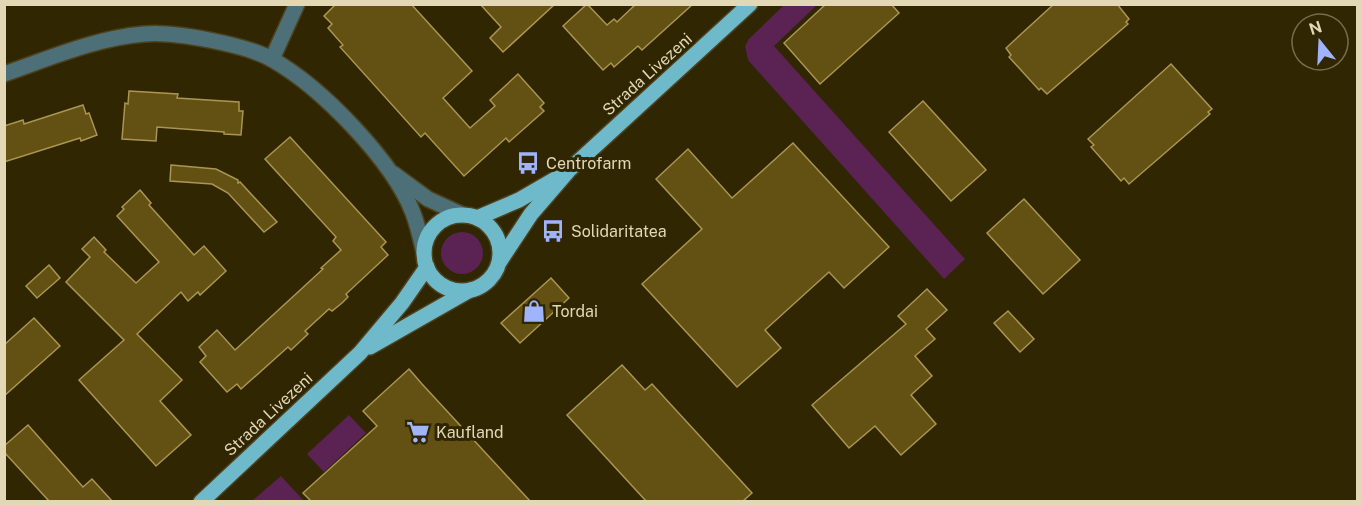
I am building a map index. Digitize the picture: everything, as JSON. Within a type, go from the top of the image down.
[{"type":"main road","name":"Strada Livezeni","points":[[500,261],[531,214],[569,170],[750,4]]},
{"type":"main road","name":"Strada Livezeni","points":[[470,216],[519,200],[569,170]]},
{"type":"main road","points":[[470,216],[488,225],[496,235],[500,248],[500,261],[494,274],[483,285],[470,290],[455,290],[443,286],[434,278],[426,260],[427,238],[436,226],[448,218],[470,216]]},
{"type":"main road","name":"Strada Livezeni","points":[[201,501],[360,353],[402,303],[426,260]]},
{"type":"main road","name":"Strada Livezeni","points":[[360,353],[470,290]]},
{"type":"street","points":[[272,59],[297,4]]},
{"type":"street","points":[[4,74],[95,42],[147,33],[228,44],[272,59],[326,101],[391,172],[428,199],[470,216]]},
{"type":"street","points":[[391,172],[413,213],[426,260]]},
{"type":"shaded area","points":[[784,5],[817,5],[774,46],[965,259],[944,279],[748,60],[745,46],[749,39]]},
{"type":"shaded area","points":[[462,232],[477,238],[483,253],[477,268],[462,274],[447,268],[441,253],[447,238]]},
{"type":"shaded area","points":[[349,415],[366,433],[324,472],[307,454]]},
{"type":"shaded area","points":[[281,476],[304,501],[252,501]]},
{"type":"building","points":[[336,4],[411,4],[472,71],[443,98],[470,128],[495,106],[490,100],[518,74],[544,103],[540,107],[544,111],[509,142],[506,138],[464,176],[425,133],[421,137],[340,47],[343,45],[328,28],[332,24],[324,16]]},
{"type":"building","points":[[480,4],[555,4],[503,52],[490,38],[501,27]]},
{"type":"building","points":[[587,4],[607,25],[614,19],[617,22],[636,4],[693,4],[642,50],[638,46],[614,67],[611,63],[603,70],[563,26]]},
{"type":"building","points":[[826,4],[891,4],[899,13],[820,84],[784,43]]},
{"type":"building","points":[[1054,4],[1117,4],[1129,19],[1126,22],[1128,24],[1047,94],[1041,88],[1039,90],[1009,57],[1011,55],[1006,48]]},
{"type":"building","points":[[1171,64],[1212,109],[1208,112],[1210,114],[1129,184],[1124,178],[1121,181],[1091,147],[1094,145],[1088,139]]},
{"type":"building","points":[[129,91],[178,94],[177,98],[239,102],[239,111],[243,111],[241,135],[157,127],[156,141],[122,139],[125,103],[128,104]]},
{"type":"building","points":[[923,101],[986,170],[951,201],[889,132]]},
{"type":"building","points":[[83,105],[86,114],[89,113],[97,135],[81,141],[80,138],[4,162],[4,126],[23,120],[24,124]]},
{"type":"building","points":[[290,137],[386,242],[381,247],[388,255],[346,294],[348,297],[342,303],[332,311],[329,309],[305,331],[308,334],[291,350],[288,347],[241,389],[237,384],[227,392],[200,362],[206,356],[199,347],[217,330],[235,350],[341,250],[333,241],[336,237],[265,159]]},
{"type":"building","points":[[793,143],[889,247],[844,288],[829,272],[765,330],[781,348],[737,387],[642,284],[702,229],[656,179],[688,149],[732,198]]},
{"type":"building","points":[[171,165],[216,169],[238,180],[238,183],[240,182],[277,222],[264,232],[228,193],[212,184],[170,181]]},
{"type":"building","points":[[140,190],[151,203],[149,205],[194,255],[204,246],[226,271],[200,295],[198,292],[188,301],[181,292],[137,334],[182,380],[160,401],[191,435],[156,466],[79,380],[124,340],[66,282],[90,257],[82,249],[94,237],[106,250],[104,252],[136,283],[159,262],[117,216],[124,209],[122,207]]},
{"type":"building","points":[[1024,199],[1080,260],[1043,294],[987,233]]},
{"type":"building","points":[[49,265],[60,278],[37,298],[26,286]]},
{"type":"building","name":"Tordai","points":[[551,278],[569,298],[520,343],[501,323]]},
{"type":"building","points":[[927,289],[947,310],[926,329],[935,339],[915,356],[932,376],[911,395],[936,424],[901,455],[875,426],[849,448],[812,405],[906,324],[898,316]]},
{"type":"building","points":[[1008,311],[1034,339],[1020,352],[994,323]]},
{"type":"building","points":[[34,318],[60,346],[4,396],[4,345]]},
{"type":"building","points":[[622,365],[645,390],[652,384],[752,493],[743,501],[646,501],[567,415]]},
{"type":"building","name":"Kaufland","points":[[409,369],[530,501],[311,501],[303,493],[377,426],[363,411]]},
{"type":"building","points":[[28,425],[83,487],[92,479],[112,501],[49,501],[4,452],[4,446]]},
{"type":"place","name":"Centrofarm","points":[[528,163]]},
{"type":"place","name":"Solidaritatea","points":[[553,231]]},
{"type":"place","name":"Tordai","points":[[534,311]]},
{"type":"place","name":"Kaufland","points":[[418,432]]}]
